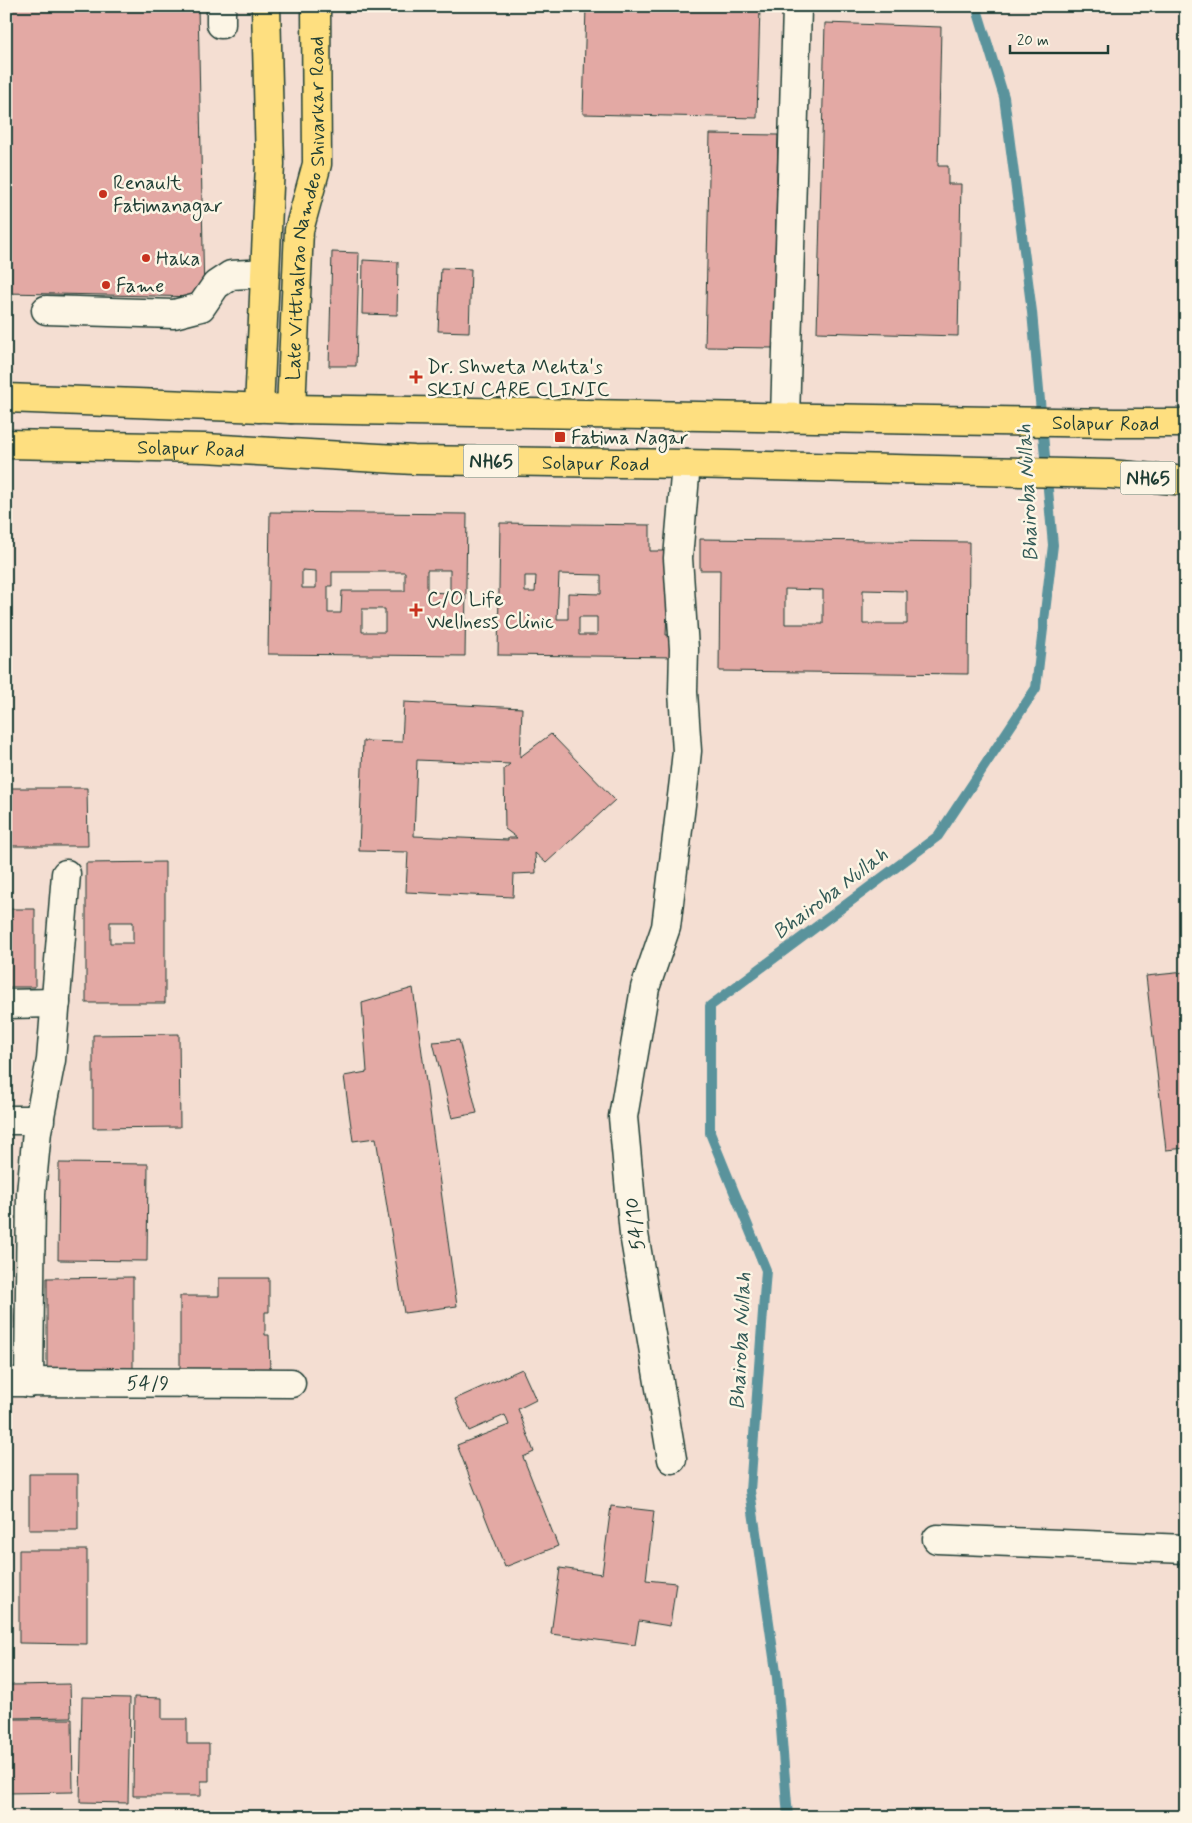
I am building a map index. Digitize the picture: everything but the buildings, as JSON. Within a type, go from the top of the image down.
[{"type":"main road","name":"Late Vitthalrao Namdeo Shivarkar Road","points":[[259,408],[270,164],[266,6]]},
{"type":"main road","name":"Late Vitthalrao Namdeo Shivarkar Road","points":[[291,409],[299,230],[316,164],[316,6]]},
{"type":"main road","name":"Solapur Road","points":[[6,398],[291,409],[1114,424],[1186,423]]},
{"type":"main road","name":"Solapur Road","points":[[6,444],[206,448],[414,460],[1110,474],[1186,481]]},
{"type":"street","points":[[785,418],[797,8]]},
{"type":"street","points":[[46,310],[174,314],[201,306],[216,285],[231,275],[265,273]]},
{"type":"street","name":"54/10","points":[[672,1460],[634,1234],[624,1117],[645,988],[666,927],[687,751],[683,692],[684,649],[678,558],[686,464]]},
{"type":"street","points":[[18,1382],[31,1193],[37,1131],[51,1060],[66,874]]},
{"type":"street","points":[[6,1004],[56,1004]]},
{"type":"street","points":[[6,1120],[40,1120]]},
{"type":"street","name":"54/9","points":[[18,1382],[291,1383]]},
{"type":"street","points":[[936,1539],[1186,1549]]},
{"type":"waterway","name":"Bhairoba Nullah","points":[[788,1817],[777,1678],[750,1491],[766,1270],[710,1133],[710,1006],[938,836],[1036,688],[1053,545],[1032,312],[1004,97],[976,6]]},
{"type":"place","name":"Renault Fatimanagar","points":[[103,194]]},
{"type":"place","name":"Haka","points":[[146,258]]},
{"type":"place","name":"Fame","points":[[106,285]]},
{"type":"place","name":"Dr. Shweta Mehta's SKIN CARE CLINIC","points":[[416,377]]},
{"type":"place","name":"Fatima Nagar","points":[[560,437]]},
{"type":"place","name":"C/O Life Wellness Clinic","points":[[416,610]]}]
